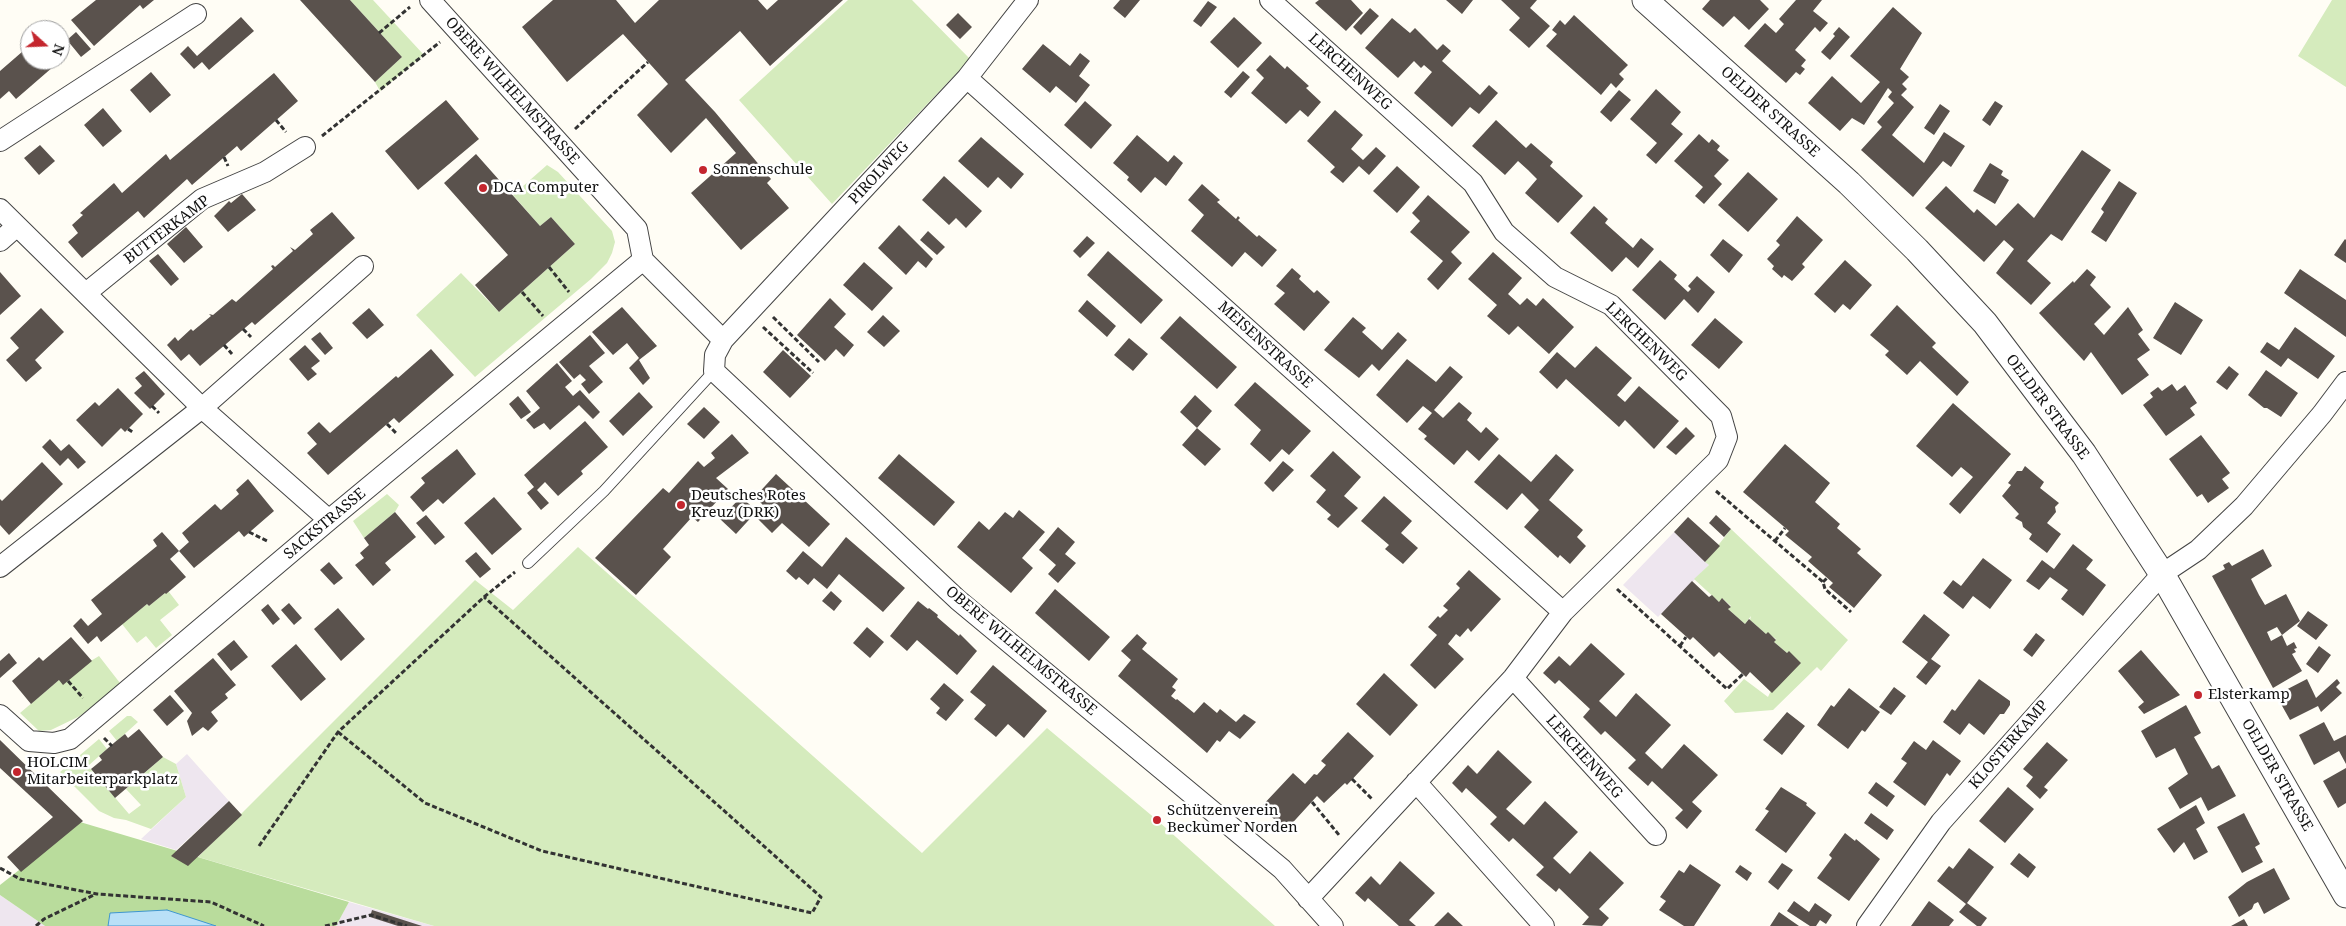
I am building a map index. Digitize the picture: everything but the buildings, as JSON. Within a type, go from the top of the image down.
[{"type":"street","name":"PIROLWEG","points":[[723,340],[967,78],[1028,0]]},
{"type":"street","name":"LERCHENWEG","points":[[1270,0],[1473,183],[1504,232],[1555,277],[1610,305],[1721,416],[1727,437],[1718,460],[1564,612],[1513,678],[1308,899]]},
{"type":"street","name":"OELDER STRASSE","points":[[1645,0],[1848,182],[1917,250],[1985,323],[2084,454],[2162,574],[2346,895]]},
{"type":"street","name":"OBERE WILHELMSTRASSE","points":[[421,3],[456,29],[637,229],[643,260]]},
{"type":"street","points":[[0,141],[196,14]]},
{"type":"street","name":"MEISENSTRASSE","points":[[967,78],[1564,612]]},
{"type":"street","name":"BUTTERKAMP","points":[[86,293],[202,199],[265,172],[305,147]]},
{"type":"street","points":[[0,209],[202,408],[329,520]]},
{"type":"street","points":[[0,240],[17,226]]},
{"type":"street","points":[[643,260],[723,340],[715,355],[714,371]]},
{"type":"street","name":"SACKSTRASSE","points":[[0,715],[29,741],[54,743],[70,739],[329,520],[643,260]]},
{"type":"street","points":[[0,567],[202,408],[363,266]]},
{"type":"street","name":"OBERE WILHELMSTRASSE","points":[[714,371],[958,600],[1282,869],[1333,926]]},
{"type":"street","points":[[2162,574],[2198,550],[2244,506],[2322,414],[2346,382]]},
{"type":"street","name":"KLOSTERKAMP","points":[[1866,926],[1941,822],[2162,574]]},
{"type":"street","name":"LERCHENWEG","points":[[1513,678],[1656,835]]},
{"type":"street","points":[[1416,782],[1544,926]]},
{"type":"lane","points":[[528,563],[604,491],[714,371]]},
{"type":"path","points":[[379,32],[421,3]]},
{"type":"path","points":[[305,147],[334,129],[456,29]]},
{"type":"path","points":[[560,143],[648,62]]},
{"type":"path","points":[[549,267],[584,310]]},
{"type":"path","points":[[522,292],[557,332]]},
{"type":"path","points":[[753,308],[819,362]]},
{"type":"path","points":[[753,308],[813,373]]},
{"type":"path","points":[[1700,478],[1823,582],[1825,589],[1851,612]]},
{"type":"path","points":[[1775,541],[1785,528]]},
{"type":"path","points":[[259,846],[338,732],[484,596],[528,563]]},
{"type":"path","points":[[1602,575],[1727,689],[1743,674]]},
{"type":"path","points":[[1823,582],[1827,578]]},
{"type":"path","points":[[338,732],[425,803],[542,851],[812,913],[821,897],[484,596]]},
{"type":"path","points":[[1680,646],[1686,637]]},
{"type":"path","points":[[1352,779],[1387,813]]},
{"type":"path","points":[[1312,802],[1352,851]]},
{"type":"path","points":[[0,868],[20,879],[97,894],[211,902],[264,926]]},
{"type":"path","points":[[36,926],[44,919],[97,894]]},
{"type":"path","points":[[325,926],[371,915],[407,926]]},
{"type":"shaded area","points":[[1674,532],[1709,565],[1658,617],[1623,585]]},
{"type":"shaded area","points":[[187,754],[229,801],[176,850],[141,839],[186,797],[176,764]]},
{"type":"shaded area","points":[[0,895],[45,926],[0,926]]},
{"type":"shaded area","points":[[349,902],[434,926],[336,926]]},
{"type":"green space","points":[[350,0],[373,0],[424,55],[380,91],[375,82],[402,57]]},
{"type":"green space","points":[[848,0],[912,0],[970,59],[832,204],[739,100]]},
{"type":"green space","points":[[2332,0],[2346,0],[2346,87],[2298,56]]},
{"type":"green space","points":[[547,165],[558,172],[612,231],[615,242],[612,253],[607,263],[591,279],[475,377],[416,315],[461,273],[499,312],[575,244],[551,217],[540,226],[513,195]]},
{"type":"green space","points":[[387,494],[399,505],[395,512],[364,538],[353,521]]},
{"type":"green space","points":[[1731,529],[1848,640],[1821,671],[1817,667],[1773,710],[1735,713],[1724,701],[1744,679],[1768,697],[1789,651],[1787,653],[1774,642],[1776,639],[1768,633],[1766,634],[1750,620],[1751,616],[1745,624],[1728,609],[1731,606],[1723,599],[1719,602],[1694,579],[1709,565],[1705,562]]},
{"type":"green space","points":[[578,547],[922,853],[1047,728],[1157,820],[1275,926],[434,926],[198,857],[475,580],[513,610]]},
{"type":"green space","points":[[169,592],[179,605],[160,620],[172,635],[156,648],[146,636],[137,643],[122,624],[147,604],[149,606]]},
{"type":"green space","points":[[99,656],[120,683],[103,699],[80,716],[51,730],[39,731],[20,713],[59,680]]},
{"type":"green space","points":[[127,716],[131,716],[138,722],[117,741],[109,731]]},
{"type":"green space","points":[[99,739],[107,749],[88,766],[129,814],[141,805],[126,789],[163,757],[176,764],[186,797],[151,829],[126,820],[114,818],[99,811],[60,772]]},
{"type":"green space","points":[[80,822],[349,902],[336,926],[45,926],[0,895],[0,885]]},
{"type":"water","points":[[167,910],[216,926],[108,926],[110,913]]},
{"type":"place","name":"Sonnenschule","points":[[703,170]]},
{"type":"place","name":"DCA Computer","points":[[483,188]]},
{"type":"place","name":"Deutsches Rotes Kreuz (DRK)","points":[[681,505]]},
{"type":"place","name":"Elsterkamp","points":[[2198,695]]},
{"type":"place","name":"HOLCIM Mitarbeiterparkplatz","points":[[17,772]]},
{"type":"place","name":"Schützenverein Beckumer Norden","points":[[1157,820]]}]
